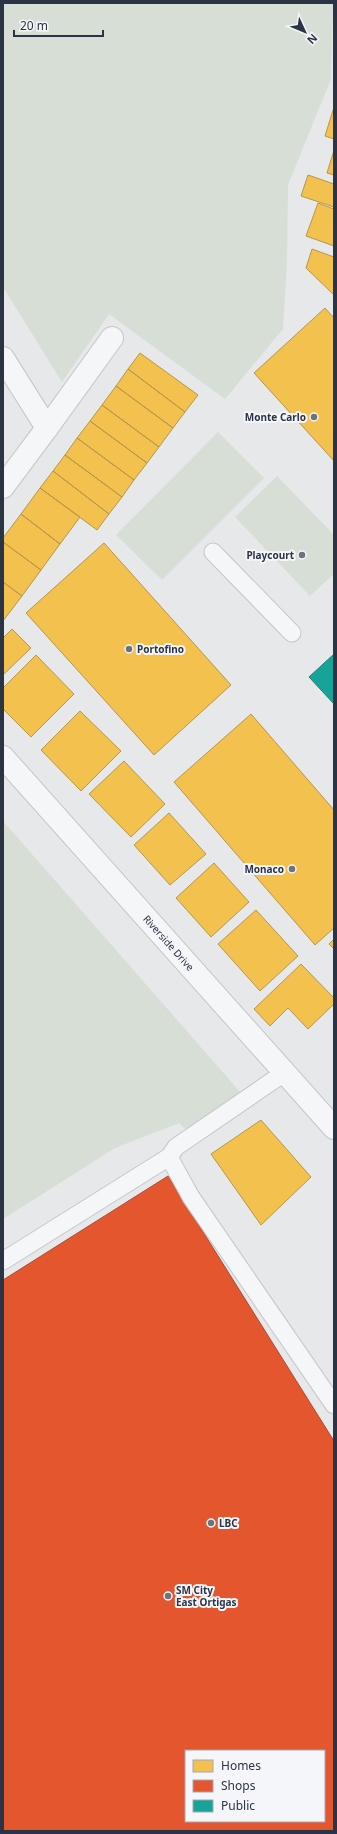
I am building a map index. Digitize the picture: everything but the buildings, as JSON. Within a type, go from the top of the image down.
[{"type":"street","points":[[3,486],[48,428],[112,338]]},
{"type":"street","points":[[3,358],[48,428]]},
{"type":"street","name":"Riverside Drive","points":[[3,757],[334,1128]]},
{"type":"lane","points":[[213,552],[292,633]]},
{"type":"lane","points":[[3,1261],[169,1157],[176,1146],[284,1072]]},
{"type":"lane","points":[[169,1157],[191,1197],[334,1405]]},
{"type":"shaded area","points":[[3,3],[333,3],[331,79],[288,185],[287,259],[283,329],[225,399],[109,314],[62,382],[3,287]]},
{"type":"shaded area","points":[[218,432],[264,478],[162,580],[116,535]]},
{"type":"shaded area","name":"Playcourt","points":[[277,476],[334,535],[334,574],[310,596],[235,517]]},
{"type":"shaded area","points":[[3,821],[241,1093],[189,1132],[179,1123],[115,1148],[3,1219]]},
{"type":"place","name":"Monte Carlo","points":[[314,417]]},
{"type":"place","name":"Playcourt","points":[[302,555]]},
{"type":"place","name":"Portofino","points":[[129,649]]},
{"type":"place","name":"Monaco","points":[[292,869]]},
{"type":"place","name":"LBC","points":[[211,1523]]},
{"type":"place","name":"SM City East Ortigas","points":[[168,1596]]}]
